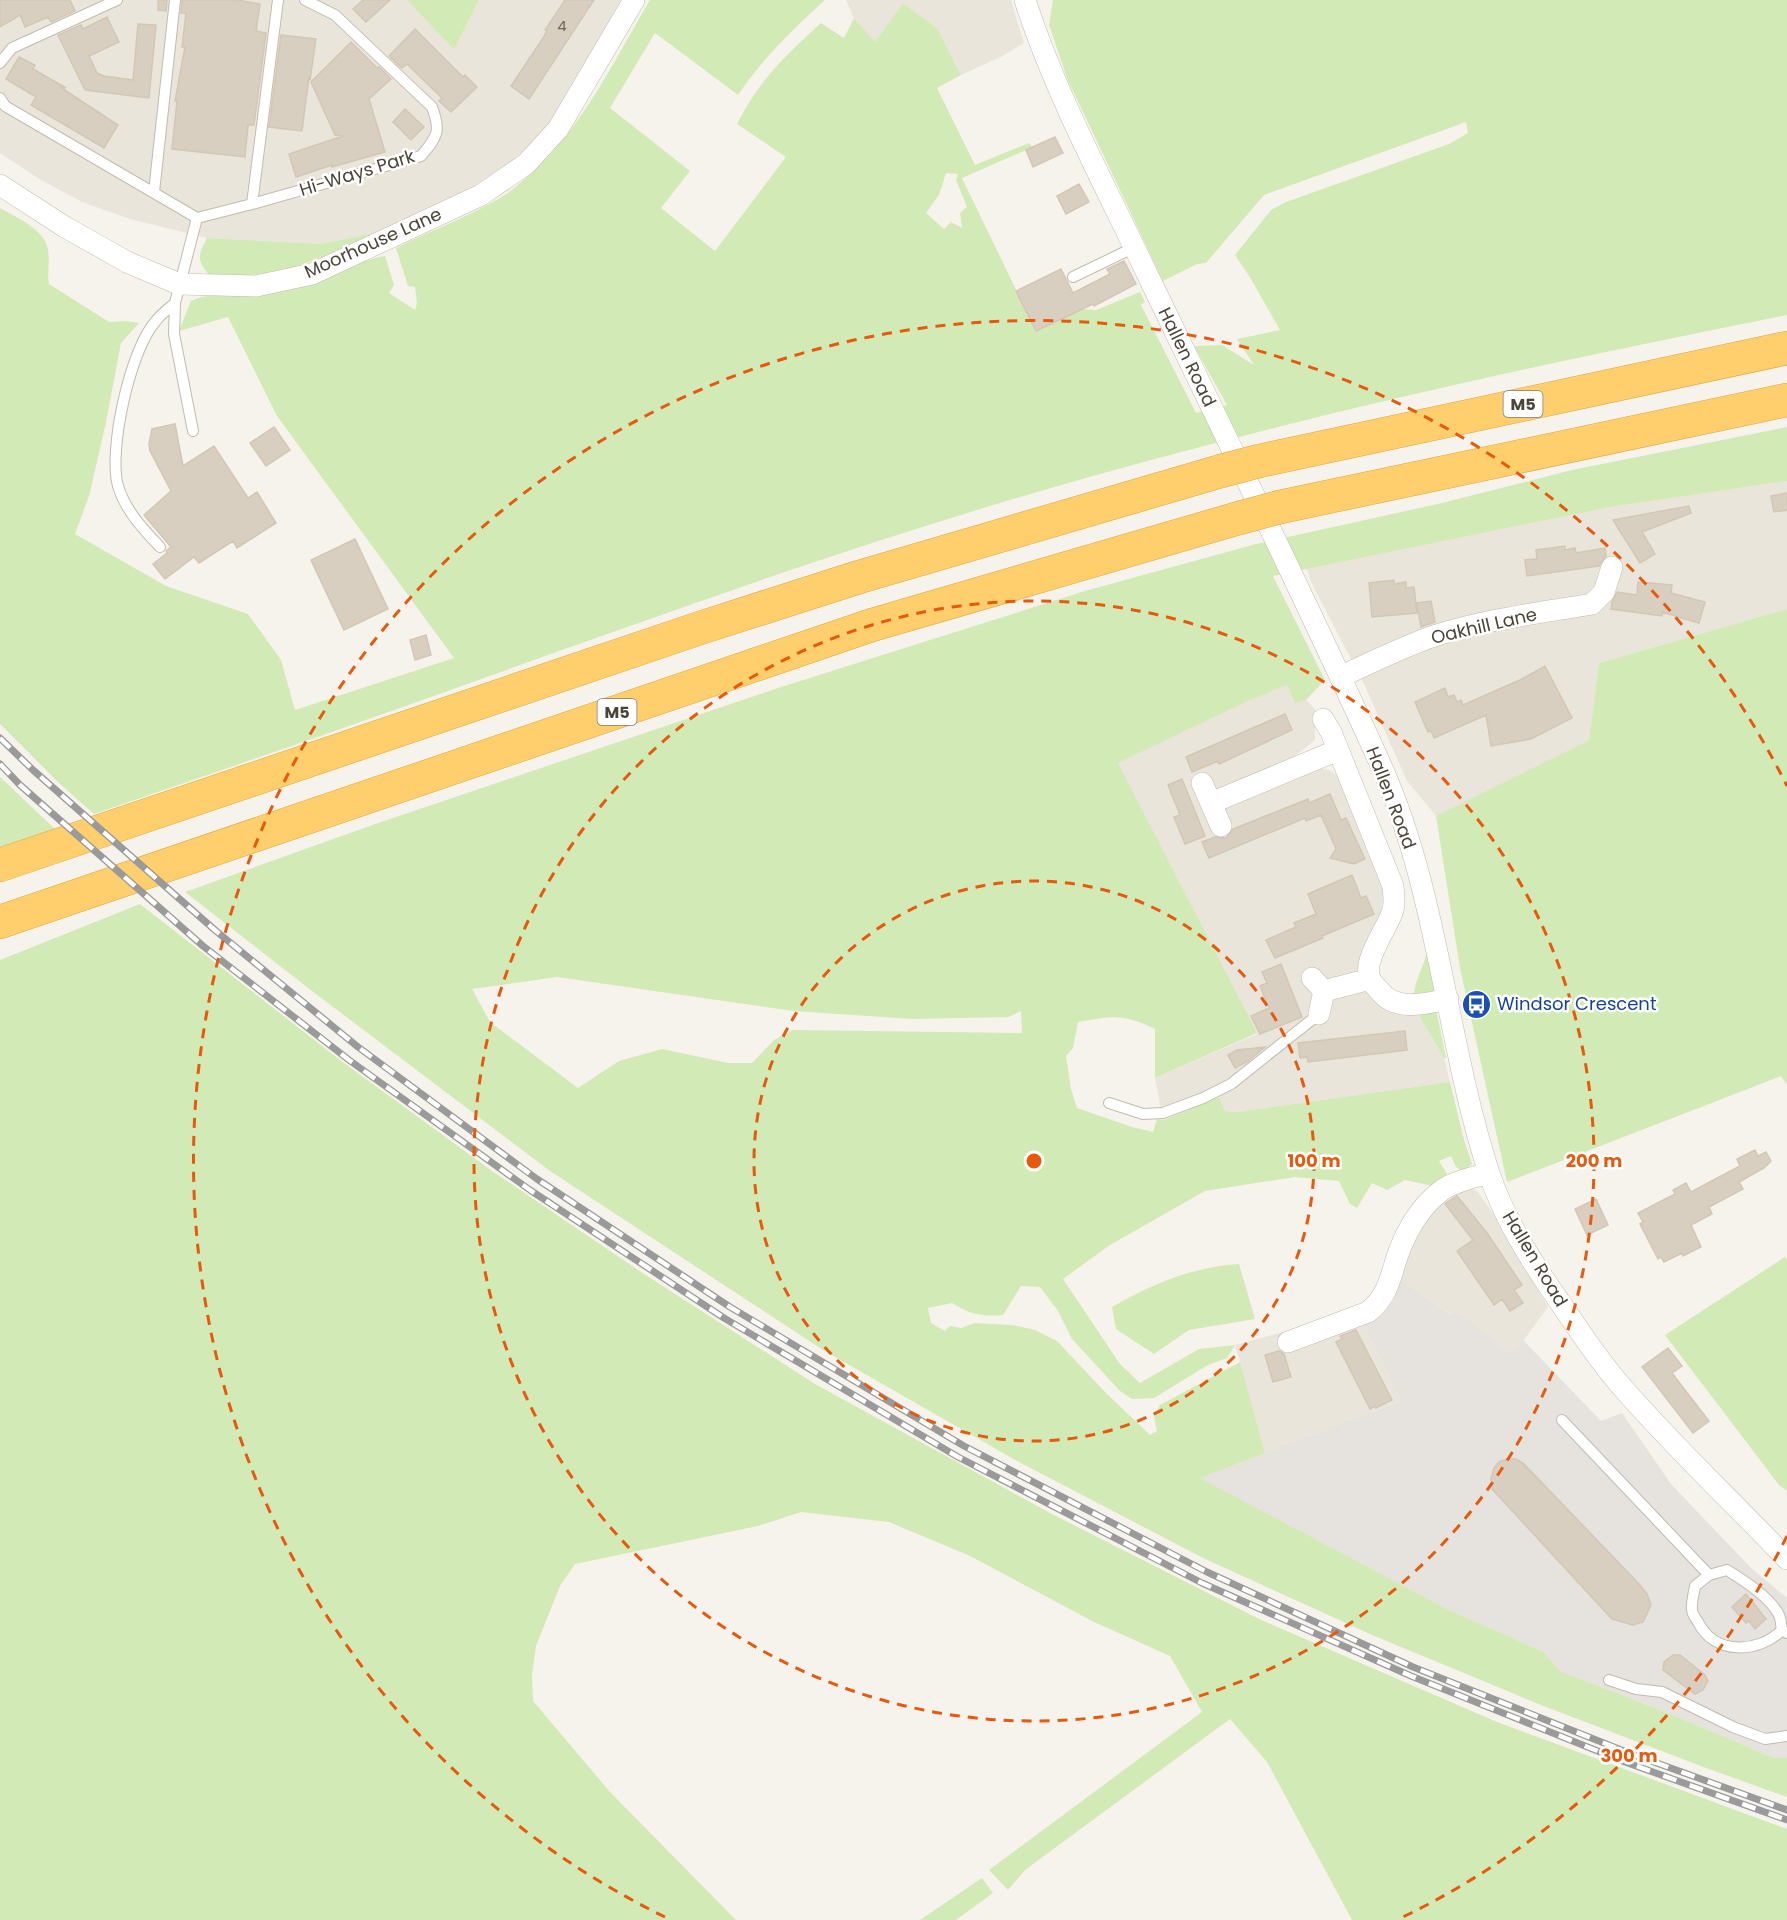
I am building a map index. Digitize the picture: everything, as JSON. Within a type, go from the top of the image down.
[{"type":"highway","name":"M5","points":[[0,866],[700,628],[859,577],[1221,471],[1787,348]]},
{"type":"highway","name":"M5","points":[[0,922],[872,625],[1280,507],[1787,400]]},
{"type":"street","name":"Moorhouse Lane","points":[[0,185],[177,294],[256,286],[312,274],[482,195],[526,164],[558,129],[634,0]]},
{"type":"street","name":"Hallen Road","points":[[1025,0],[1049,65],[1382,766],[1413,855],[1448,999],[1461,1074],[1489,1173],[1508,1218],[1539,1273],[1619,1384],[1657,1426],[1787,1558]]},
{"type":"street","name":"Oakhill Lane","points":[[1340,677],[1391,652],[1438,635],[1487,622],[1592,604],[1604,591],[1612,567]]},
{"type":"street","points":[[1323,719],[1331,732],[1393,886],[1395,899],[1393,910],[1371,957],[1370,979],[1383,996],[1393,1003],[1420,1004],[1448,999]]},
{"type":"street","points":[[1211,803],[1338,750]]},
{"type":"street","points":[[1202,783],[1221,826]]},
{"type":"street","points":[[1319,1014],[1318,984],[1370,979]]},
{"type":"street","points":[[1288,1342],[1368,1312],[1378,1304],[1384,1295],[1401,1242],[1429,1202],[1441,1190],[1489,1173]]},
{"type":"lane","points":[[0,63],[12,48],[117,0]]},
{"type":"lane","points":[[154,192],[175,0]]},
{"type":"lane","points":[[252,204],[278,0]]},
{"type":"lane","name":"Hi-Ways Park","points":[[197,218],[421,156],[433,141],[438,124],[432,107],[335,15],[305,0]]},
{"type":"lane","points":[[0,98],[5,106],[197,218],[177,294],[174,334],[193,431]]},
{"type":"lane","points":[[1073,277],[1135,247]]},
{"type":"lane","points":[[160,547],[136,521],[124,500],[115,470],[116,453],[129,377],[135,360],[153,323],[177,294]]},
{"type":"lane","points":[[1110,1103],[1143,1114],[1163,1113],[1211,1095],[1231,1084],[1319,1014]]},
{"type":"lane","points":[[1562,1420],[1709,1575]]},
{"type":"lane","points":[[1727,1570],[1746,1581],[1779,1615],[1784,1632],[1758,1645],[1737,1648],[1717,1643],[1701,1629],[1692,1611],[1695,1586],[1709,1575],[1727,1570]]},
{"type":"lane","points":[[1609,1680],[1636,1689],[1662,1692],[1733,1727],[1765,1739],[1787,1736]]},
{"type":"shaded area","points":[[0,0],[407,0],[454,50],[479,0],[624,0],[573,89],[545,130],[507,166],[471,188],[388,230],[321,244],[207,238],[130,219],[82,202],[41,180],[0,153]]},
{"type":"shaded area","points":[[846,0],[1011,0],[1024,43],[1001,57],[961,75],[937,28],[903,3],[875,43],[854,18]]},
{"type":"shaded area","points":[[1787,481],[1787,609],[1599,663],[1589,740],[1436,816],[1407,781],[1364,684],[1311,582],[1307,569],[1611,507]]},
{"type":"shaded area","points":[[1288,684],[1295,703],[1306,700],[1315,709],[1315,740],[1295,756],[1303,773],[1317,768],[1330,770],[1337,776],[1382,882],[1383,899],[1369,993],[1373,999],[1386,1007],[1417,1012],[1444,1058],[1450,1082],[1237,1112],[1225,1111],[1219,1097],[1163,1120],[1155,1078],[1257,1034],[1117,763]]},
{"type":"shaded area","points":[[1465,1186],[1477,1191],[1493,1213],[1548,1307],[1512,1356],[1456,1312],[1453,1315],[1440,1308],[1400,1279],[1416,1228],[1435,1202]]},
{"type":"shaded area","points":[[1400,1279],[1452,1315],[1456,1311],[1512,1355],[1523,1340],[1601,1421],[1622,1413],[1671,1484],[1751,1568],[1787,1598],[1787,1758],[1774,1758],[1560,1671],[1544,1652],[1449,1610],[1199,1478],[1401,1401],[1362,1321],[1382,1313],[1393,1301]]},
{"type":"shaded area","points":[[1346,1315],[1362,1321],[1401,1401],[1265,1453],[1235,1345]]},
{"type":"green space","points":[[407,0],[479,0],[454,50]]},
{"type":"green space","points":[[650,0],[825,0],[778,45],[738,95],[655,33],[610,108],[690,171],[661,208],[715,251],[786,157],[737,124],[764,81],[784,58],[821,23],[844,38],[854,18],[875,42],[903,3],[937,28],[961,75],[937,88],[975,165],[1029,143],[1033,147],[962,178],[1036,331],[1081,309],[1096,310],[1140,292],[1145,302],[1141,305],[1196,413],[1227,405],[1194,346],[1222,345],[1254,365],[1237,339],[1280,330],[1235,255],[1271,210],[1286,202],[1449,144],[1468,133],[1466,122],[1264,195],[1206,263],[1197,264],[1163,281],[1067,78],[1049,25],[1053,0],[1787,0],[1787,315],[1567,360],[1348,410],[1131,465],[1023,496],[781,573],[94,814],[60,784],[0,724],[0,208],[29,225],[42,236],[48,250],[49,284],[109,322],[139,323],[121,343],[89,496],[75,534],[166,586],[248,614],[281,660],[295,710],[454,658],[277,416],[228,317],[179,331],[191,301],[214,295],[260,293],[297,287],[385,256],[394,285],[389,293],[415,310],[417,303],[415,287],[408,286],[396,248],[490,204],[510,192],[548,157],[596,93]],"holes":[[[946,173],[958,174],[956,180],[967,207],[960,213],[962,228],[951,222],[944,229],[926,213],[939,195]]]},
{"type":"green space","points":[[388,230],[314,261],[268,273],[210,276],[202,266],[200,257],[207,238],[321,244]]},
{"type":"green space","points":[[1787,427],[1787,481],[1611,507],[1273,576],[1325,680],[1306,700],[1295,703],[1287,685],[1248,701],[1118,763],[1257,1033],[1155,1078],[1155,1029],[1126,1018],[1100,1018],[1078,1022],[1073,1048],[1066,1056],[1071,1089],[1077,1108],[1153,1132],[1157,1119],[1164,1120],[1219,1097],[1225,1111],[1237,1112],[1450,1082],[1472,1164],[1463,1171],[1456,1167],[1451,1156],[1439,1161],[1447,1174],[1433,1186],[1405,1180],[1387,1190],[1372,1183],[1357,1208],[1350,1204],[1339,1181],[1295,1177],[1205,1191],[1110,1245],[1063,1279],[1120,1364],[1140,1383],[1199,1349],[1235,1345],[1227,1358],[1208,1365],[1154,1398],[1132,1399],[1120,1391],[1072,1339],[1058,1311],[1040,1287],[1021,1286],[1003,1315],[976,1314],[952,1303],[928,1308],[931,1323],[945,1331],[950,1326],[961,1328],[975,1323],[1012,1325],[1035,1330],[1057,1341],[1150,1435],[1157,1431],[1154,1417],[1160,1405],[1240,1362],[1265,1453],[1200,1478],[1449,1610],[1544,1652],[1560,1671],[1774,1758],[1787,1758],[1787,1797],[1546,1707],[1372,1635],[1203,1558],[1017,1461],[823,1350],[550,1171],[185,892],[381,822],[781,687],[1085,591],[1256,544],[1442,503],[1572,470]],"holes":[[[557,977],[794,1011],[912,1019],[1009,1017],[1021,1011],[1022,1033],[793,1030],[774,1040],[752,1063],[728,1063],[662,1049],[619,1061],[578,1088],[490,1022],[472,989]]]},
{"type":"green space","points":[[1787,609],[1787,1085],[1781,1076],[1507,1182],[1460,968],[1436,816],[1589,740],[1599,663]]},
{"type":"green space","points":[[0,777],[55,829],[0,847]]},
{"type":"green space","points":[[140,904],[340,1060],[492,1171],[638,1270],[815,1384],[1050,1513],[1259,1619],[1497,1722],[1787,1829],[1787,1920],[1352,1920],[1267,1762],[1230,1719],[1025,1870],[1008,1890],[989,1870],[1202,1712],[1170,1656],[1094,1622],[970,1556],[889,1522],[801,1512],[758,1526],[575,1564],[560,1586],[536,1646],[532,1675],[533,1701],[610,1792],[736,1920],[0,1920],[0,960]]},
{"type":"green space","points":[[1427,951],[1443,994],[1414,997],[1416,985]]},
{"type":"green space","points":[[1436,1009],[1446,1058],[1417,1012]]},
{"type":"green space","points":[[1785,1257],[1787,1260],[1787,1491],[1779,1485],[1665,1335]]},
{"type":"green space","points":[[1239,1264],[1255,1319],[1189,1330],[1154,1354],[1116,1329],[1112,1307],[1127,1299],[1157,1284],[1189,1273]]},
{"type":"green space","points":[[982,1878],[993,1893],[956,1920],[920,1920]]},
{"type":"building","points":[[0,0],[70,0],[75,11],[51,22],[48,17],[25,27],[20,15],[0,27]]},
{"type":"building","points":[[158,0],[167,0],[166,11],[158,10]]},
{"type":"building","points":[[182,0],[236,0],[260,4],[256,31],[266,33],[254,125],[248,125],[245,157],[172,149],[177,101],[175,101],[185,47],[182,47],[186,13],[181,13]]},
{"type":"building","points":[[363,0],[390,0],[366,22],[353,9]]},
{"type":"building","points":[[565,0],[594,0],[529,99],[511,86]]},
{"type":"building","points":[[107,17],[119,42],[89,56],[97,73],[104,76],[133,80],[138,24],[156,25],[149,98],[85,90],[58,35],[81,25],[83,29]]},
{"type":"building","points":[[415,29],[463,77],[465,75],[477,87],[451,112],[439,101],[442,98],[407,64],[402,68],[389,56]]},
{"type":"building","points":[[281,35],[316,39],[302,131],[269,127]]},
{"type":"building","points":[[351,42],[391,79],[369,99],[385,152],[332,167],[332,165],[296,177],[289,154],[343,136],[335,135],[311,82]]},
{"type":"building","points":[[19,57],[35,65],[33,69],[66,88],[60,87],[118,125],[104,148],[31,105],[36,97],[6,79]]},
{"type":"building","points":[[405,109],[424,127],[411,140],[393,122]]},
{"type":"building","points":[[1055,137],[1063,153],[1033,167],[1026,150]]},
{"type":"building","points":[[1079,184],[1089,202],[1066,214],[1057,196]]},
{"type":"building","points":[[1124,261],[1136,284],[1094,306],[1093,304],[1036,331],[1016,291],[1061,269],[1073,293],[1110,274],[1107,269]]},
{"type":"building","points":[[175,424],[183,466],[214,446],[248,498],[257,492],[276,523],[237,548],[233,541],[199,563],[194,557],[165,579],[153,564],[171,547],[144,515],[171,491],[150,451],[152,429]]},
{"type":"building","points":[[274,427],[290,450],[266,466],[250,443]]},
{"type":"building","points":[[1787,493],[1787,510],[1774,512],[1771,496]]},
{"type":"building","points":[[1689,506],[1691,513],[1642,532],[1655,554],[1640,563],[1613,520]]},
{"type":"building","points":[[355,539],[388,609],[344,630],[311,560]]},
{"type":"building","points":[[1565,546],[1565,550],[1575,548],[1576,553],[1605,548],[1606,556],[1599,566],[1527,576],[1525,560],[1537,559],[1536,550]]},
{"type":"building","points":[[1394,580],[1394,584],[1406,582],[1406,588],[1414,587],[1417,613],[1372,617],[1369,583]]},
{"type":"building","points":[[1638,582],[1672,585],[1671,593],[1705,602],[1699,623],[1662,612],[1662,616],[1611,609],[1617,592],[1637,595]]},
{"type":"building","points":[[1431,601],[1435,622],[1421,627],[1417,603]]},
{"type":"building","points":[[426,635],[431,655],[415,660],[410,640]]},
{"type":"building","points":[[1545,666],[1572,718],[1531,739],[1491,746],[1486,715],[1434,738],[1431,731],[1428,732],[1415,702],[1445,688],[1448,697],[1454,695],[1457,702],[1461,700],[1463,705],[1520,680]]},
{"type":"building","points":[[1285,714],[1292,730],[1219,764],[1218,761],[1192,772],[1186,757]]},
{"type":"building","points":[[1182,779],[1205,836],[1185,844],[1174,817],[1180,815],[1168,785]]},
{"type":"building","points":[[1330,794],[1341,820],[1346,818],[1365,859],[1354,864],[1330,858],[1336,849],[1321,815],[1306,821],[1305,818],[1209,858],[1202,842],[1215,837],[1226,838],[1233,829],[1308,799],[1309,803]]},
{"type":"building","points":[[1352,875],[1361,898],[1366,896],[1374,914],[1275,958],[1266,940],[1296,927],[1294,923],[1316,914],[1308,894]]},
{"type":"building","points":[[1281,964],[1302,1017],[1260,1034],[1251,1016],[1269,1008],[1260,986],[1267,983],[1262,972]]},
{"type":"building","points":[[1405,1031],[1407,1050],[1308,1062],[1307,1057],[1300,1058],[1298,1043]]},
{"type":"building","points":[[1265,1047],[1235,1068],[1228,1055],[1237,1050]]},
{"type":"building","points":[[1755,1150],[1758,1156],[1766,1152],[1771,1161],[1764,1168],[1739,1182],[1743,1189],[1709,1207],[1712,1214],[1691,1225],[1701,1247],[1664,1262],[1661,1257],[1658,1259],[1640,1224],[1643,1222],[1638,1213],[1675,1194],[1673,1190],[1686,1183],[1691,1192],[1740,1166],[1737,1159]]},
{"type":"building","points":[[1457,1196],[1487,1233],[1522,1285],[1514,1290],[1523,1303],[1510,1311],[1502,1299],[1494,1305],[1457,1251],[1473,1240],[1445,1204]]},
{"type":"building","points":[[1596,1199],[1608,1225],[1587,1235],[1575,1209]]},
{"type":"building","points":[[1356,1330],[1392,1400],[1376,1408],[1375,1406],[1370,1409],[1336,1342],[1342,1339],[1340,1336]]},
{"type":"building","points":[[1668,1348],[1682,1366],[1672,1373],[1709,1421],[1693,1433],[1642,1367]]},
{"type":"building","points":[[1279,1351],[1284,1354],[1291,1377],[1273,1382],[1265,1355]]},
{"type":"building","points":[[1516,1459],[1523,1463],[1639,1584],[1647,1594],[1651,1605],[1643,1622],[1633,1625],[1612,1619],[1492,1489],[1491,1478],[1494,1468],[1499,1462]]},
{"type":"building","points":[[1746,1594],[1766,1619],[1755,1629],[1749,1621],[1746,1623],[1732,1607]]},
{"type":"building","points":[[1673,1655],[1680,1655],[1705,1675],[1708,1681],[1703,1690],[1695,1694],[1663,1670],[1664,1662]]},
{"type":"railway","points":[[0,738],[33,770],[216,931],[358,1047],[537,1179],[730,1307],[964,1446],[1207,1572],[1413,1667],[1629,1753],[1787,1810]]},
{"type":"railway","points":[[0,764],[20,785],[203,946],[349,1060],[530,1190],[724,1318],[958,1457],[1202,1583],[1411,1676],[1625,1762],[1787,1820]]},
{"type":"place","name":"Windsor Crescent","points":[[1476,1004]]}]
